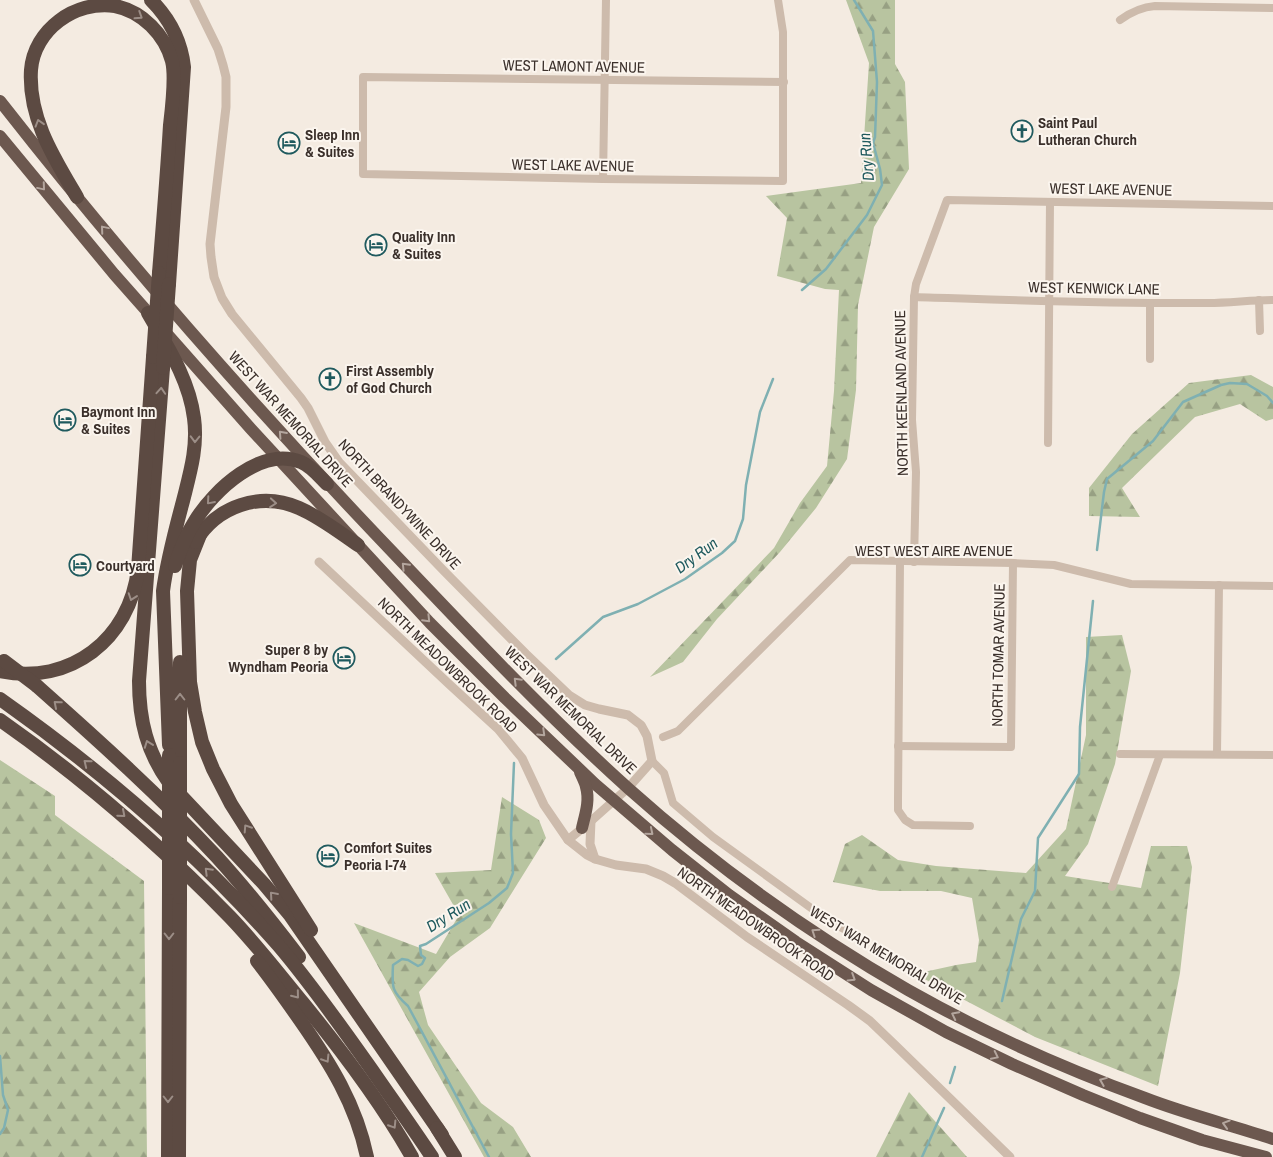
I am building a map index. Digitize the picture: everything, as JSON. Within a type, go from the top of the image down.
[{"type":"highway","points":[[151,0],[163,13],[176,34],[184,67],[140,681],[142,724],[158,767],[170,784],[258,877],[290,915],[442,1135]]},
{"type":"highway","points":[[1,663],[25,674],[36,674],[57,669],[80,660],[91,653],[117,626],[126,612],[134,593],[138,569],[160,273],[173,66],[165,43],[153,27],[135,13],[115,6],[86,8],[60,20],[47,32],[32,63],[32,95],[40,129],[77,197]]},
{"type":"highway","name":"WEST WAR MEMORIAL DRIVE","points":[[0,101],[175,314],[327,484],[574,738],[628,788],[714,860],[760,895],[830,942],[923,999],[1000,1038],[1041,1057],[1148,1100],[1273,1139]]},
{"type":"highway","points":[[0,136],[148,313],[430,623],[578,768],[686,862],[754,913],[820,958],[895,1004],[992,1055],[1140,1118],[1253,1157]]},
{"type":"highway","points":[[148,313],[183,376],[192,404],[195,426],[194,456],[168,562],[163,591],[173,754]]},
{"type":"highway","points":[[179,1157],[169,600],[174,571],[183,544],[200,512],[214,495],[228,483],[255,465],[280,459],[302,462],[327,484]]},
{"type":"highway","points":[[173,754],[182,589],[188,557],[200,535],[214,519],[232,508],[251,503],[274,502],[306,511],[358,545]]},
{"type":"highway","points":[[200,535],[191,554],[187,579],[188,654],[195,712],[202,742],[213,770],[237,814],[382,1039],[455,1157]]},
{"type":"highway","points":[[1,663],[37,686],[82,726],[147,786],[218,858],[273,922],[310,972],[322,999]]},
{"type":"highway","points":[[0,699],[86,762],[127,796],[197,860],[252,917],[322,999],[432,1157]]},
{"type":"highway","points":[[0,720],[60,764],[116,809],[172,860],[231,918],[337,1045],[386,1114],[412,1157]]},
{"type":"highway","points":[[578,768],[586,788],[586,825]]},
{"type":"highway","points":[[168,1157],[175,892]]},
{"type":"highway","points":[[231,918],[242,942],[276,986],[338,1079],[354,1114],[367,1157]]},
{"type":"highway","points":[[1202,1140],[1266,1157]]},
{"type":"street","name":"NORTH BRANDYWINE DRIVE","points":[[194,0],[224,64],[226,77],[226,108],[210,254],[214,277],[226,306],[301,398],[327,445],[345,468],[526,654],[569,695],[599,709],[628,716],[641,725],[647,736],[652,761],[664,773],[673,803],[713,837],[822,916],[854,934]]},
{"type":"street","points":[[603,179],[606,0]]},
{"type":"street","points":[[778,0],[783,32],[784,82]]},
{"type":"street","points":[[1120,20],[1134,11],[1155,6],[1273,8]]},
{"type":"street","name":"WEST LAMONT AVENUE","points":[[363,174],[364,77],[784,82]]},
{"type":"street","name":"WEST LAKE AVENUE","points":[[363,174],[783,181],[784,82]]},
{"type":"street","name":"WEST LAKE AVENUE","points":[[948,200],[1273,206]]},
{"type":"street","name":"NORTH KEENLAND AVENUE","points":[[914,562],[916,472],[912,420],[914,297],[916,284],[948,200]]},
{"type":"street","points":[[1048,443],[1050,202]]},
{"type":"street","name":"WEST KENWICK LANE","points":[[914,297],[1050,302],[1150,303],[1273,300]]},
{"type":"street","points":[[1259,300],[1260,331]]},
{"type":"street","points":[[1150,303],[1150,359]]},
{"type":"street","name":"WEST WEST AIRE AVENUE","points":[[663,737],[678,731],[850,560],[1054,565],[1132,584],[1273,586]]},
{"type":"street","name":"NORTH MEADOWBROOK ROAD","points":[[319,562],[498,729],[522,758],[544,805],[568,840],[587,855],[616,865],[646,869],[664,876],[741,932],[857,1011],[896,1045],[1010,1157]]},
{"type":"street","points":[[900,562],[898,810],[904,820],[913,825],[970,826]]},
{"type":"street","name":"NORTH TOMAR AVENUE","points":[[898,746],[1011,747],[1013,563]]},
{"type":"street","points":[[1217,754],[1219,585]]},
{"type":"street","points":[[1120,754],[1273,755]]},
{"type":"street","points":[[1112,887],[1160,755]]},
{"type":"street","points":[[568,840],[628,788],[652,761]]},
{"type":"street","points":[[586,825],[595,858]]},
{"type":"green space","points":[[846,0],[895,0],[895,64],[905,82],[909,169],[874,227],[858,305],[856,390],[847,459],[816,508],[780,552],[717,619],[683,662],[650,677],[774,548],[800,503],[827,466],[834,391],[839,290],[825,289],[777,276],[787,218],[766,196],[861,183],[869,63]]},
{"type":"green space","points":[[1251,375],[1273,387],[1273,419],[1266,421],[1240,404],[1195,417],[1122,488],[1140,517],[1089,516],[1089,488],[1132,434],[1189,383]]},
{"type":"green space","points":[[1122,635],[1131,671],[1115,764],[1088,844],[1065,876],[1141,888],[1151,846],[1187,846],[1192,867],[1180,973],[1158,1086],[1035,1037],[915,974],[976,962],[979,940],[972,898],[941,891],[880,891],[833,882],[845,844],[862,835],[898,860],[936,866],[1026,873],[1066,829],[1086,735],[1086,637]]},
{"type":"green space","points":[[0,760],[55,796],[55,815],[144,881],[147,1157],[0,1157]]},
{"type":"green space","points":[[502,797],[539,820],[546,838],[490,928],[450,957],[419,992],[428,1025],[481,1103],[513,1127],[531,1157],[484,1157],[354,923],[436,954],[459,915],[435,873],[491,870]]},
{"type":"green space","points":[[909,1092],[967,1157],[876,1157]]},
{"type":"waterway","name":"Dry Run","points":[[802,290],[826,269],[867,215],[882,185],[873,143],[875,137],[877,82],[873,31],[854,0]]},
{"type":"waterway","name":"Dry Run","points":[[556,659],[603,617],[638,604],[685,579],[722,553],[735,541],[743,519],[746,485],[760,412],[773,379]]},
{"type":"waterway","points":[[1097,550],[1107,479],[1153,441],[1183,402],[1221,385],[1230,383],[1247,384],[1267,396],[1273,403]]},
{"type":"waterway","points":[[1002,1001],[1021,919],[1035,891],[1038,838],[1079,774],[1080,727],[1093,601]]},
{"type":"waterway","name":"Dry Run","points":[[489,1157],[408,1006],[398,996],[393,984],[393,965],[402,959],[418,966],[422,964],[425,958],[421,955],[420,946],[489,903],[507,888],[513,873],[511,834],[514,763]]},
{"type":"waterway","points":[[0,1056],[3,1095],[8,1110],[4,1128],[0,1134]]},
{"type":"waterway","points":[[950,1083],[955,1067]]},
{"type":"waterway","points":[[922,1157],[944,1108]]},
{"type":"place","name":"Saint Paul Lutheran Church","points":[[1022,131]]},
{"type":"place","name":"Sleep Inn & Suites","points":[[289,143]]},
{"type":"place","name":"Quality Inn & Suites","points":[[376,245]]},
{"type":"place","name":"First Assembly of God Church","points":[[330,379]]},
{"type":"place","name":"Baymont Inn & Suites","points":[[65,420]]},
{"type":"place","name":"Courtyard","points":[[80,565]]},
{"type":"place","name":"Super 8 by Wyndham Peoria","points":[[344,658]]},
{"type":"place","name":"Comfort Suites Peoria I-74","points":[[328,856]]}]
